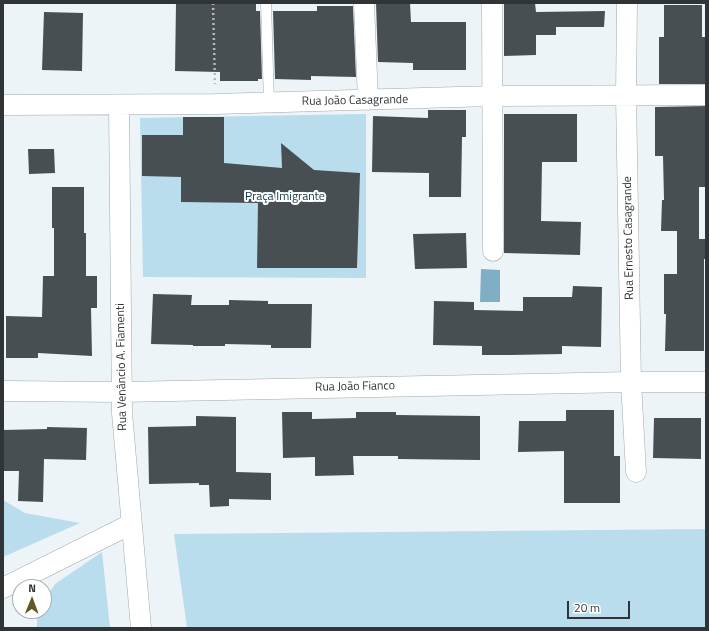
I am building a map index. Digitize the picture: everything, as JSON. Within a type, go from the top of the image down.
[{"type":"street","points":[[364,3],[368,100]]},
{"type":"street","points":[[492,3],[493,251]]},
{"type":"street","name":"Rua Ernesto Casagrande","points":[[627,3],[626,96],[631,382],[636,472]]},
{"type":"street","name":"Rua João Casagrande","points":[[3,105],[215,104],[492,96],[706,95]]},
{"type":"street","name":"Rua Venâncio A. Fiamenti","points":[[119,105],[121,392],[141,628]]},
{"type":"street","name":"Rua João Fianco","points":[[3,391],[121,392],[631,382],[706,382]]},
{"type":"street","points":[[3,588],[131,524]]},
{"type":"lane","points":[[266,3],[269,103]]},
{"type":"path","points":[[213,3],[215,104]]},
{"type":"green space","name":"Praça Imigrante","points":[[366,114],[366,278],[143,277],[140,118]]},
{"type":"green space","points":[[3,500],[25,513],[80,523],[3,557]]},
{"type":"green space","points":[[706,529],[706,628],[187,628],[174,534]]},
{"type":"green space","points":[[102,552],[110,628],[37,628],[37,619],[52,619],[52,589],[55,584]]},
{"type":"shaded area","points":[[481,269],[500,270],[500,302],[480,302]]},
{"type":"building","points":[[176,3],[256,3],[256,11],[260,11],[262,79],[258,79],[258,81],[220,81],[220,72],[175,71]]},
{"type":"building","points":[[376,3],[410,3],[411,22],[466,22],[466,70],[413,70],[413,63],[378,62]]},
{"type":"building","points":[[504,3],[535,3],[536,12],[605,11],[604,27],[556,27],[556,35],[536,35],[536,55],[504,56]]},
{"type":"building","points":[[664,5],[702,5],[702,37],[706,37],[706,84],[659,84],[659,37],[664,37]]},
{"type":"building","points":[[317,6],[353,6],[356,77],[311,76],[311,80],[275,79],[273,11],[317,11]]},
{"type":"building","points":[[44,12],[83,13],[82,71],[42,70]]},
{"type":"building","points":[[706,106],[706,187],[699,187],[699,239],[706,239],[706,259],[704,259],[704,351],[665,351],[666,314],[664,314],[664,274],[677,274],[677,231],[661,231],[662,200],[664,200],[663,156],[655,156],[655,107]]},
{"type":"building","points":[[428,110],[466,110],[466,137],[462,137],[461,197],[429,197],[429,173],[372,172],[373,116],[428,118]]},
{"type":"building","points":[[504,114],[577,114],[577,162],[542,162],[541,221],[581,222],[580,255],[504,253]]},
{"type":"building","points":[[183,117],[224,117],[224,163],[282,168],[281,143],[314,170],[360,173],[357,268],[257,268],[258,203],[181,202],[181,177],[142,176],[142,135],[183,135]]},
{"type":"building","points":[[28,149],[54,149],[55,173],[29,174]]},
{"type":"building","points":[[52,187],[84,187],[86,276],[97,276],[97,308],[91,308],[92,356],[38,353],[38,358],[6,358],[6,316],[42,317],[43,276],[54,276]]},
{"type":"building","points":[[466,233],[467,268],[415,269],[413,234]]},
{"type":"building","points":[[573,286],[602,287],[601,347],[562,346],[562,354],[482,355],[482,346],[433,345],[434,301],[474,302],[474,310],[523,311],[523,297],[572,297]]},
{"type":"building","points":[[153,294],[192,295],[191,305],[229,305],[229,300],[268,301],[268,304],[312,304],[311,348],[271,348],[271,345],[225,344],[225,346],[193,346],[151,344]]},
{"type":"building","points":[[566,410],[614,410],[614,456],[620,456],[620,503],[564,503],[564,451],[518,452],[519,421],[566,421]]},
{"type":"building","points":[[282,412],[312,412],[312,419],[356,418],[356,412],[396,412],[396,415],[480,416],[480,460],[398,459],[398,456],[353,456],[354,475],[315,476],[315,457],[283,458]]},
{"type":"building","points":[[196,416],[236,417],[236,472],[271,473],[271,500],[229,499],[229,506],[210,507],[209,485],[199,485],[199,483],[149,484],[148,427],[196,426]]},
{"type":"building","points":[[654,418],[701,418],[701,459],[653,458]]},
{"type":"building","points":[[47,427],[87,428],[86,460],[44,459],[43,502],[18,501],[19,471],[3,471],[3,430],[47,429]]}]
